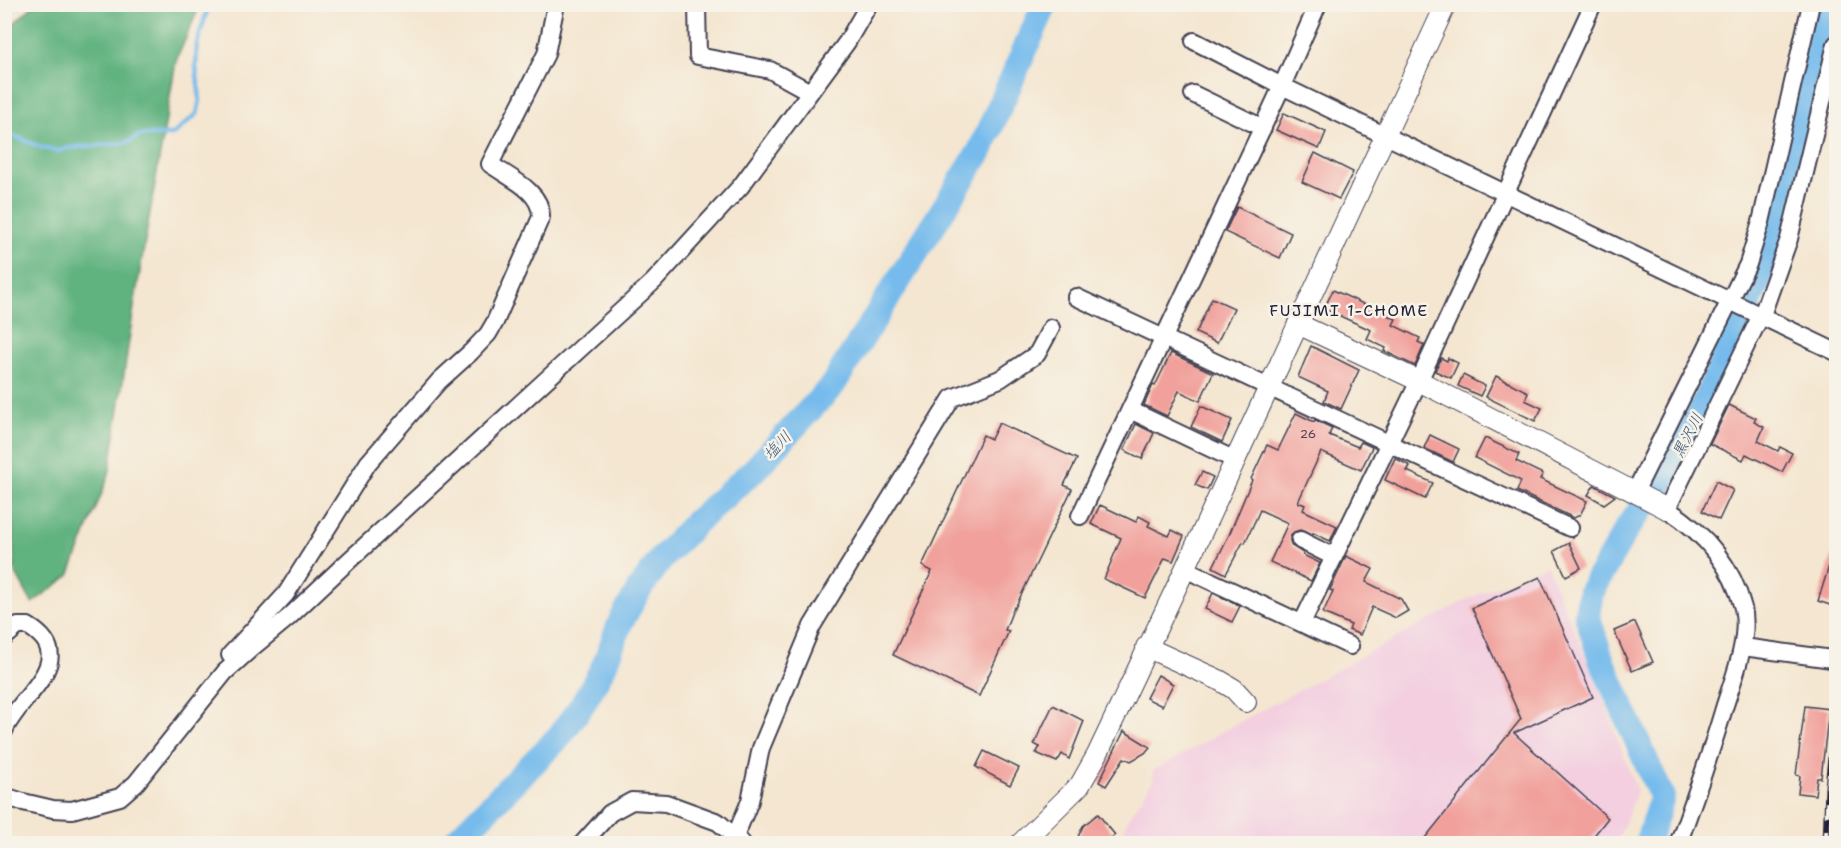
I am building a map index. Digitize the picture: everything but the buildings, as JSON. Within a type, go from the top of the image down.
[{"type":"street","points":[[186,722],[189,708],[200,691],[240,643],[286,594],[368,463],[439,381],[480,344],[495,322],[541,217],[541,210],[537,200],[530,192],[490,164],[546,54],[556,4]]},
{"type":"street","points":[[697,4],[698,56],[770,70],[810,92]]},
{"type":"street","points":[[4,796],[53,809],[72,810],[120,797],[136,783],[232,666],[289,617],[654,281],[741,186],[847,42],[869,4]]},
{"type":"street","points":[[1080,516],[1263,128],[1318,4]]},
{"type":"street","points":[[1020,843],[1080,785],[1097,755],[1446,4]]},
{"type":"street","points":[[1302,623],[1419,381],[1593,4]]},
{"type":"street","points":[[1635,492],[1748,264],[1761,222],[1811,4]]},
{"type":"street","points":[[1194,41],[1282,86],[1836,352]]},
{"type":"street","points":[[1667,509],[1761,315],[1789,239],[1836,44]]},
{"type":"street","points":[[1193,94],[1263,128]]},
{"type":"street","points":[[1076,297],[1570,528]]},
{"type":"street","points":[[1298,324],[1419,381],[1667,509],[1697,530],[1712,545],[1730,577],[1743,610],[1743,647],[1705,769],[1678,843]]},
{"type":"street","points":[[582,843],[610,813],[633,801],[666,803],[718,822],[735,841],[750,801],[761,748],[812,626],[952,398],[1000,379],[1037,354],[1050,328]]},
{"type":"street","points":[[1130,410],[1235,460]]},
{"type":"street","points":[[1300,540],[1334,557]]},
{"type":"street","points":[[1185,569],[1350,646]]},
{"type":"street","points":[[4,638],[18,626],[28,626],[45,639],[50,654],[49,665],[41,681],[4,731]]},
{"type":"street","points":[[1146,647],[1219,680],[1234,689],[1246,702]]},
{"type":"street","points":[[1743,647],[1832,659]]},
{"type":"shaded area","points":[[1547,565],[1608,712],[1637,791],[1617,843],[1111,844],[1121,838],[1126,823],[1153,780],[1153,771],[1470,598]]},
{"type":"green space","points":[[34,5],[200,5],[176,61],[135,300],[109,475],[69,576],[32,603],[15,572],[8,441],[4,413],[4,32]]},
{"type":"waterway","points":[[4,134],[58,151],[125,143],[141,135],[172,135],[197,114],[200,100],[196,67],[197,44],[209,4]]},
{"type":"waterway","name":"塩川","points":[[453,844],[559,737],[584,702],[604,666],[621,621],[661,559],[696,522],[754,470],[832,386],[980,151],[1045,4]]},
{"type":"waterway","name":"黒沢川","points":[[1647,844],[1662,797],[1601,659],[1587,615],[1591,591],[1629,525],[1662,483],[1700,412],[1760,277],[1828,4]]},
{"type":"railway","points":[[1826,844],[1828,787],[1836,708]]},
{"type":"district","name":"FUJIMI 1-CHOME","points":[[1349,310]]}]
